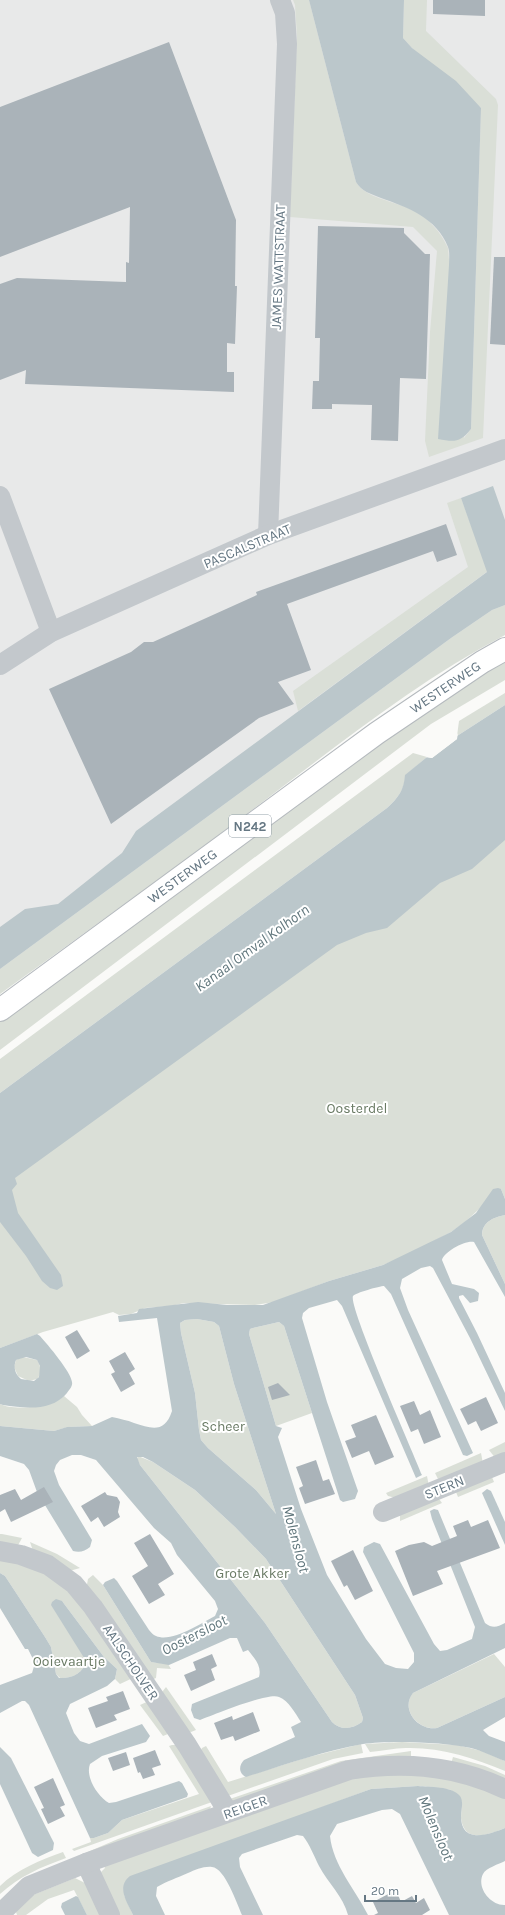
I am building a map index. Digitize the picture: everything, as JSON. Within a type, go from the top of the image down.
[{"type":"main road","name":"WESTERWEG","points":[[0,1010],[377,733],[482,662],[505,649]]},
{"type":"street","name":"JAMES WATTSTRAAT","points":[[268,535],[287,44],[285,13],[280,0]]},
{"type":"street","name":"PASCALSTRAAT","points":[[0,665],[51,632],[268,535],[505,449]]},
{"type":"street","points":[[0,496],[51,632]]},
{"type":"street","name":"STERN","points":[[383,1512],[505,1462]]},
{"type":"street","name":"AALSCHOLVER","points":[[0,1551],[21,1555],[48,1565],[74,1584],[93,1606],[187,1745],[228,1812]]},
{"type":"street","name":"REIGER","points":[[0,1914],[29,1886],[86,1863],[348,1770],[371,1766],[408,1764],[430,1766],[483,1778],[505,1789]]},
{"type":"street","points":[[86,1863],[110,1915]]},
{"type":"shaded area","points":[[0,0],[505,0],[505,622],[0,977]]},
{"type":"green space","points":[[293,0],[309,0],[356,182],[366,192],[403,206],[428,220],[437,230],[448,248],[464,438],[471,429],[481,108],[412,48],[403,38],[404,0],[427,0],[426,31],[496,99],[498,105],[483,438],[429,457],[425,441],[430,332],[437,251],[413,227],[290,217],[297,36],[295,5]]},
{"type":"green space","points":[[461,498],[488,571],[298,711],[293,691],[468,567],[447,503]]},
{"type":"green space","points":[[505,605],[505,635],[438,674],[406,695],[189,857],[0,994],[0,969],[451,638],[492,610]]},
{"type":"green space","points":[[505,660],[505,680],[431,724],[0,1050],[0,1021],[442,699]]},
{"type":"green space","points":[[505,693],[505,705],[457,736],[459,721]]},
{"type":"green space","points":[[413,753],[427,757],[406,775],[404,785],[400,793],[387,808],[0,1093],[0,1059]]},
{"type":"green space","name":"Oosterdel","points":[[505,832],[505,1199],[501,1189],[465,1222],[451,1232],[405,1256],[383,1265],[329,1281],[274,1302],[255,1305],[184,1303],[171,1306],[145,1308],[131,1314],[119,1315],[113,1312],[43,1332],[0,1348],[0,1176],[403,898]]},
{"type":"green space","points":[[505,1215],[505,1284],[482,1235],[486,1223],[497,1217]]},
{"type":"green space","name":"Scheer","points":[[197,1319],[214,1322],[219,1326],[234,1384],[276,1514],[256,1490],[208,1448],[201,1440],[195,1393],[180,1323],[185,1320]]},
{"type":"green space","points":[[279,1322],[284,1326],[312,1413],[276,1426],[249,1334],[250,1329]]},
{"type":"green space","points":[[23,1357],[37,1360],[40,1375],[37,1379],[29,1381],[18,1376],[14,1367],[16,1360]]},
{"type":"green space","points":[[64,1396],[77,1407],[92,1426],[68,1427],[54,1431],[0,1426],[0,1404],[14,1407],[33,1407],[51,1403]]},
{"type":"green space","points":[[505,1442],[505,1456],[496,1459],[489,1450]]},
{"type":"green space","points":[[481,1453],[483,1464],[438,1479],[435,1473]]},
{"type":"green space","name":"Grote Akker","points":[[138,1456],[153,1462],[195,1490],[235,1527],[266,1559],[355,1695],[363,1718],[362,1722],[354,1726],[343,1728],[332,1722],[265,1623],[140,1465],[137,1459]]},
{"type":"green space","points":[[427,1476],[429,1487],[400,1499],[388,1496],[386,1493]]},
{"type":"green space","points":[[492,1477],[494,1482],[458,1497],[456,1492]]},
{"type":"green space","points":[[436,1495],[442,1503],[400,1521],[400,1515]]},
{"type":"green space","points":[[0,1534],[22,1538],[16,1549],[0,1545]]},
{"type":"green space","points":[[30,1542],[57,1554],[80,1568],[66,1572],[34,1554]]},
{"type":"green space","name":"Ooievaartje","points":[[0,1555],[63,1581],[135,1677],[120,1684],[115,1679],[117,1669],[104,1657],[62,1601],[86,1661],[80,1672],[73,1676],[60,1678],[56,1674],[51,1647],[5,1576],[0,1573]]},
{"type":"green space","points":[[93,1575],[103,1585],[151,1662],[168,1664],[171,1669],[157,1668],[156,1678],[149,1681],[86,1590],[88,1579]]},
{"type":"green space","points":[[494,1654],[505,1667],[505,1697],[437,1728],[423,1726],[413,1718],[409,1706],[413,1693]]},
{"type":"green space","points":[[166,1687],[196,1730],[191,1732],[183,1731],[159,1696]]},
{"type":"green space","points":[[151,1700],[168,1734],[163,1736],[140,1705]]},
{"type":"green space","points":[[402,1742],[457,1745],[482,1751],[505,1761],[505,1771],[444,1751],[419,1748],[397,1748],[370,1752],[365,1744]]},
{"type":"green space","points":[[361,1744],[363,1753],[333,1759],[225,1797],[199,1754],[202,1748],[206,1746],[228,1782],[305,1758]]},
{"type":"green space","points":[[181,1745],[212,1802],[74,1851],[72,1849],[91,1842],[90,1838],[108,1833],[122,1820],[199,1794],[169,1746]]},
{"type":"green space","points":[[411,1751],[411,1759],[238,1804],[227,1800],[341,1761]]},
{"type":"green space","points":[[453,1757],[485,1766],[505,1775],[505,1783],[451,1764]]},
{"type":"green space","points":[[431,1772],[505,1796],[505,1828],[485,1835],[472,1835],[467,1832],[463,1826],[461,1818],[462,1802],[451,1790],[418,1786],[371,1789],[275,1825],[124,1895],[133,1915],[114,1915],[100,1873],[105,1868],[104,1866],[355,1776]]},
{"type":"green space","points":[[211,1806],[210,1810],[76,1857],[118,1839]]},
{"type":"green space","points":[[63,1852],[66,1858],[31,1873],[15,1882],[0,1894],[0,1886],[14,1875],[38,1862]]},
{"type":"green space","points":[[75,1878],[85,1883],[104,1915],[87,1915],[74,1890],[48,1899],[26,1915],[17,1915],[16,1912],[23,1899]]},
{"type":"water","points":[[309,0],[404,0],[403,38],[412,48],[456,81],[481,108],[471,429],[460,439],[448,441],[438,439],[449,265],[448,247],[437,228],[429,221],[401,205],[367,192],[356,182]]},
{"type":"water","points":[[493,486],[505,520],[505,605],[492,610],[451,638],[0,969],[0,927],[25,909],[58,904],[122,853],[136,831],[487,572],[461,498]]},
{"type":"water","name":"Kanaal Omval Kolhorn","points":[[505,705],[505,840],[472,869],[440,883],[387,928],[366,933],[337,945],[15,1178],[17,1184],[12,1190],[18,1213],[61,1275],[63,1286],[57,1290],[50,1288],[42,1281],[26,1256],[0,1222],[0,1093],[387,808],[400,793],[405,775],[427,757],[432,758],[457,739],[457,736]]},
{"type":"water","points":[[493,1189],[501,1189],[505,1199],[505,1215],[497,1217],[486,1223],[482,1235],[505,1284],[505,1297],[474,1242],[465,1243],[455,1247],[442,1260],[452,1284],[474,1289],[479,1293],[478,1301],[470,1303],[463,1295],[459,1296],[459,1298],[505,1393],[505,1411],[470,1338],[433,1268],[430,1266],[421,1268],[402,1279],[400,1288],[408,1310],[473,1453],[467,1456],[463,1455],[391,1294],[384,1286],[353,1296],[354,1306],[422,1475],[416,1478],[342,1306],[337,1300],[309,1308],[303,1313],[302,1318],[327,1402],[358,1491],[355,1499],[343,1502],[340,1500],[284,1326],[279,1322],[250,1329],[249,1334],[276,1426],[282,1428],[278,1437],[301,1509],[327,1575],[366,1639],[385,1664],[396,1668],[408,1669],[414,1662],[414,1653],[363,1552],[364,1547],[374,1542],[380,1544],[434,1644],[440,1651],[447,1650],[472,1639],[475,1627],[432,1519],[430,1511],[434,1509],[438,1510],[485,1623],[495,1627],[505,1623],[505,1648],[413,1693],[410,1699],[410,1712],[413,1718],[423,1726],[437,1728],[505,1697],[505,1717],[483,1730],[489,1736],[505,1742],[505,1761],[475,1749],[460,1746],[417,1742],[387,1742],[363,1744],[318,1754],[246,1777],[240,1769],[244,1760],[295,1737],[291,1727],[301,1722],[294,1711],[283,1699],[273,1696],[228,1709],[200,1720],[194,1718],[191,1710],[192,1704],[259,1677],[259,1666],[248,1650],[243,1652],[237,1638],[230,1638],[169,1665],[151,1662],[103,1585],[105,1582],[114,1578],[117,1581],[149,1630],[155,1636],[170,1637],[178,1635],[215,1616],[218,1609],[215,1601],[177,1555],[171,1543],[154,1528],[96,1460],[81,1455],[72,1455],[60,1460],[54,1471],[59,1485],[92,1540],[90,1547],[86,1550],[80,1552],[73,1551],[37,1492],[29,1470],[24,1464],[0,1456],[0,1426],[54,1431],[67,1427],[92,1426],[112,1417],[152,1428],[162,1426],[166,1423],[172,1411],[157,1318],[119,1322],[118,1316],[137,1313],[139,1309],[198,1302],[227,1305],[263,1305],[329,1281],[383,1265],[451,1232],[476,1213]],"holes":[[[197,1319],[214,1322],[219,1326],[234,1384],[276,1514],[256,1490],[208,1448],[201,1440],[195,1393],[180,1323],[185,1320]],[[137,1457],[143,1457],[153,1462],[195,1490],[235,1527],[266,1559],[355,1695],[363,1718],[362,1722],[347,1728],[339,1727],[332,1722],[265,1623],[140,1465]]]},
{"type":"water","points":[[37,1334],[64,1365],[71,1378],[71,1388],[61,1399],[46,1406],[29,1408],[0,1404],[0,1348]],"holes":[[[26,1357],[37,1360],[40,1366],[39,1377],[34,1381],[21,1379],[17,1375],[15,1370],[16,1360]]]},
{"type":"water","points":[[487,1489],[491,1491],[505,1522],[505,1545],[482,1493]]},
{"type":"water","points":[[0,1573],[5,1576],[51,1647],[56,1674],[59,1678],[72,1676],[80,1672],[86,1661],[51,1605],[56,1599],[62,1601],[104,1657],[117,1669],[115,1679],[107,1686],[70,1704],[66,1713],[74,1733],[80,1741],[89,1744],[142,1724],[150,1736],[146,1742],[102,1756],[90,1764],[89,1775],[101,1796],[109,1803],[116,1802],[179,1781],[182,1783],[188,1794],[187,1797],[122,1820],[108,1833],[90,1838],[29,1705],[25,1701],[22,1701],[0,1713],[0,1685],[32,1673],[35,1663],[28,1649],[25,1649],[0,1608]]},
{"type":"water","points":[[0,1747],[11,1758],[54,1843],[53,1850],[38,1857],[32,1853],[0,1784]]},
{"type":"water","name":"Molensloot","points":[[418,1786],[452,1790],[460,1796],[462,1803],[461,1817],[463,1826],[466,1831],[471,1834],[485,1835],[505,1828],[505,1861],[487,1870],[481,1879],[483,1890],[486,1895],[495,1903],[505,1905],[505,1915],[449,1915],[400,1814],[392,1809],[382,1810],[337,1824],[330,1836],[335,1857],[368,1915],[348,1915],[343,1902],[319,1866],[305,1839],[303,1836],[297,1835],[242,1854],[239,1858],[240,1867],[263,1915],[242,1915],[226,1880],[217,1869],[212,1867],[197,1870],[168,1881],[157,1887],[156,1896],[165,1915],[133,1915],[124,1895],[124,1885],[130,1876],[371,1789]]},
{"type":"water","points":[[76,1896],[78,1897],[87,1915],[65,1915],[61,1907],[62,1903]]},
{"type":"pier","points":[[458,733],[457,739],[432,758],[425,757],[431,756],[455,738]]},
{"type":"building","points":[[433,0],[485,0],[485,16],[433,14]]},
{"type":"building","points":[[169,42],[236,220],[235,286],[237,286],[235,344],[227,343],[227,372],[234,372],[234,392],[25,384],[26,370],[0,380],[0,284],[17,278],[126,282],[126,262],[129,263],[130,207],[0,257],[0,107]]},
{"type":"building","points":[[318,226],[404,228],[404,233],[425,254],[430,254],[426,379],[400,378],[398,441],[371,440],[372,405],[332,404],[332,409],[312,409],[313,381],[319,381],[320,338],[315,338]]},
{"type":"building","points":[[494,257],[505,257],[505,345],[490,344]]},
{"type":"building","points":[[446,524],[457,555],[437,562],[433,551],[287,604],[311,670],[278,682],[294,704],[259,718],[111,824],[49,689],[131,652],[144,642],[153,642],[257,595],[256,592]]},
{"type":"building","points":[[77,1330],[90,1351],[77,1359],[65,1337]]},
{"type":"building","points":[[125,1352],[135,1369],[129,1373],[135,1384],[121,1392],[111,1374],[115,1372],[109,1361]]},
{"type":"building","points":[[278,1383],[290,1395],[272,1400],[268,1387]]},
{"type":"building","points":[[486,1397],[498,1423],[481,1431],[476,1421],[468,1425],[460,1409]]},
{"type":"building","points":[[414,1401],[420,1415],[430,1410],[441,1437],[424,1444],[418,1429],[411,1432],[400,1406]]},
{"type":"building","points":[[376,1415],[394,1457],[375,1465],[369,1451],[352,1458],[345,1441],[356,1437],[351,1425]]},
{"type":"building","points":[[316,1460],[323,1481],[329,1479],[335,1494],[305,1504],[299,1488],[303,1486],[296,1467]]},
{"type":"building","points":[[44,1487],[53,1502],[11,1522],[5,1509],[0,1512],[0,1495],[15,1489],[21,1500]]},
{"type":"building","points":[[105,1492],[107,1495],[117,1497],[120,1502],[118,1512],[120,1517],[104,1527],[98,1517],[91,1522],[81,1506]]},
{"type":"building","points":[[468,1520],[471,1527],[488,1520],[500,1548],[437,1571],[443,1584],[413,1596],[395,1551],[409,1545],[424,1542],[432,1546],[457,1536],[453,1526]]},
{"type":"building","points":[[150,1534],[174,1574],[158,1584],[165,1595],[149,1604],[132,1576],[148,1566],[134,1543]]},
{"type":"building","points":[[353,1550],[373,1591],[355,1600],[347,1585],[344,1587],[331,1561]]},
{"type":"building","points":[[212,1654],[217,1666],[211,1669],[215,1680],[191,1691],[184,1675],[196,1670],[193,1662]]},
{"type":"building","points":[[123,1691],[130,1709],[114,1715],[117,1720],[96,1728],[88,1708],[108,1701],[106,1697]]},
{"type":"building","points":[[253,1712],[260,1731],[235,1741],[233,1736],[221,1740],[214,1723],[232,1716],[233,1720]]},
{"type":"building","points":[[155,1750],[161,1765],[152,1768],[155,1775],[143,1779],[140,1772],[138,1773],[133,1758]]},
{"type":"building","points":[[126,1752],[130,1765],[113,1771],[108,1758]]},
{"type":"building","points":[[53,1778],[65,1805],[60,1807],[65,1816],[48,1824],[41,1809],[44,1808],[34,1787]]},
{"type":"building","points":[[396,1890],[401,1902],[412,1896],[416,1903],[424,1898],[430,1910],[422,1915],[374,1915],[378,1913],[373,1902]]},
{"type":"water label","name":"Oostersloot","points":[[194,1635]]}]
